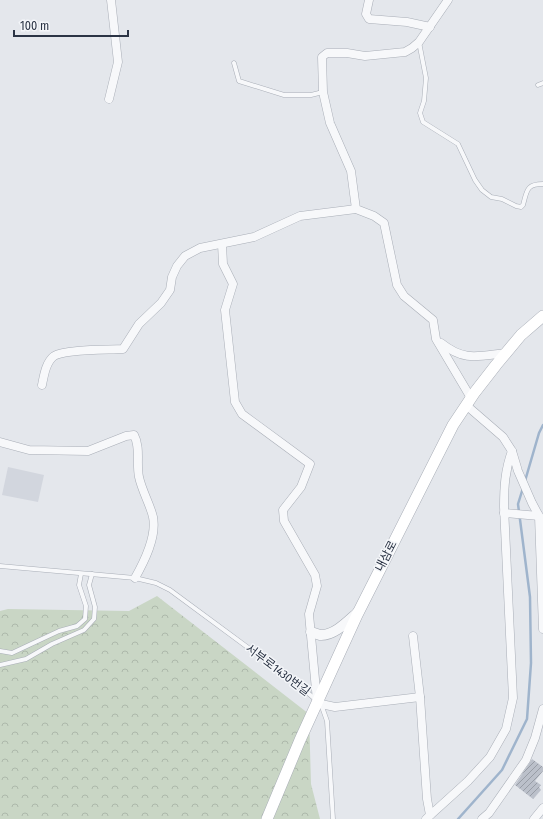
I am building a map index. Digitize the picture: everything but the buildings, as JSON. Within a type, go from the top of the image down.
[{"type":"main road","name":"내삼로","points":[[267,819],[319,703],[357,613],[454,425],[468,402],[506,353],[521,335],[543,316]]},
{"type":"street","points":[[109,99],[118,62],[111,0]]},
{"type":"street","points":[[369,0],[366,14],[369,19],[407,22],[430,27]]},
{"type":"street","points":[[356,209],[351,171],[330,123],[324,92],[322,57],[327,53],[347,53],[365,56],[405,52],[419,42],[448,0]]},
{"type":"street","points":[[42,385],[47,365],[54,357],[65,353],[123,349],[138,324],[161,303],[170,290],[172,277],[177,266],[185,256],[200,248],[254,237],[300,216],[356,209],[374,216],[384,223],[397,285],[404,296],[433,320],[436,339],[468,402],[503,437],[512,452],[536,515],[543,628]]},
{"type":"street","points":[[222,244],[223,264],[233,284],[225,310],[235,402],[242,414],[310,464],[301,487],[283,510],[284,521],[315,575],[317,586],[309,614],[319,703],[335,707],[420,697]]},
{"type":"street","points":[[436,339],[451,351],[469,357],[506,353]]},
{"type":"street","points":[[0,442],[29,450],[88,451],[126,436],[134,435],[138,442],[139,477],[153,518],[153,534],[146,558],[135,578]]},
{"type":"street","points":[[428,817],[468,781],[490,757],[506,729],[513,698],[504,513],[504,483],[507,464],[512,452]]},
{"type":"street","points":[[504,513],[536,515]]},
{"type":"street","points":[[311,632],[320,635],[327,634],[341,627],[357,613]]},
{"type":"street","points":[[413,636],[420,697],[428,817]]},
{"type":"street","points":[[482,819],[489,813],[526,760],[535,738],[543,709]]},
{"type":"street","points":[[534,819],[543,808]]},
{"type":"lane","points":[[419,42],[426,78],[424,101],[420,113],[423,122],[461,147],[482,190],[491,197],[502,199],[521,207],[524,205],[527,190],[530,186],[535,184],[543,184]]},
{"type":"lane","points":[[234,63],[239,81],[284,95],[311,95],[324,92]]},
{"type":"lane","name":"서부로1430번길","points":[[0,566],[135,578],[156,583],[170,590],[300,686],[319,703],[327,721],[333,819]]},
{"type":"lane","points":[[0,651],[12,653],[59,631],[78,626],[85,618],[86,606],[79,585],[81,574]]},
{"type":"lane","points":[[0,665],[26,659],[52,644],[84,630],[94,619],[95,607],[89,585],[92,574]]},
{"type":"shaded area","points":[[8,467],[44,475],[38,502],[2,495]]},
{"type":"green space","points":[[157,596],[309,714],[311,784],[320,819],[0,819],[0,611],[8,609],[129,611]]},
{"type":"waterway","points":[[525,481],[539,433],[543,425]]},
{"type":"waterway","points":[[458,819],[502,770],[527,719],[531,663],[530,597],[518,504],[523,488]]}]
